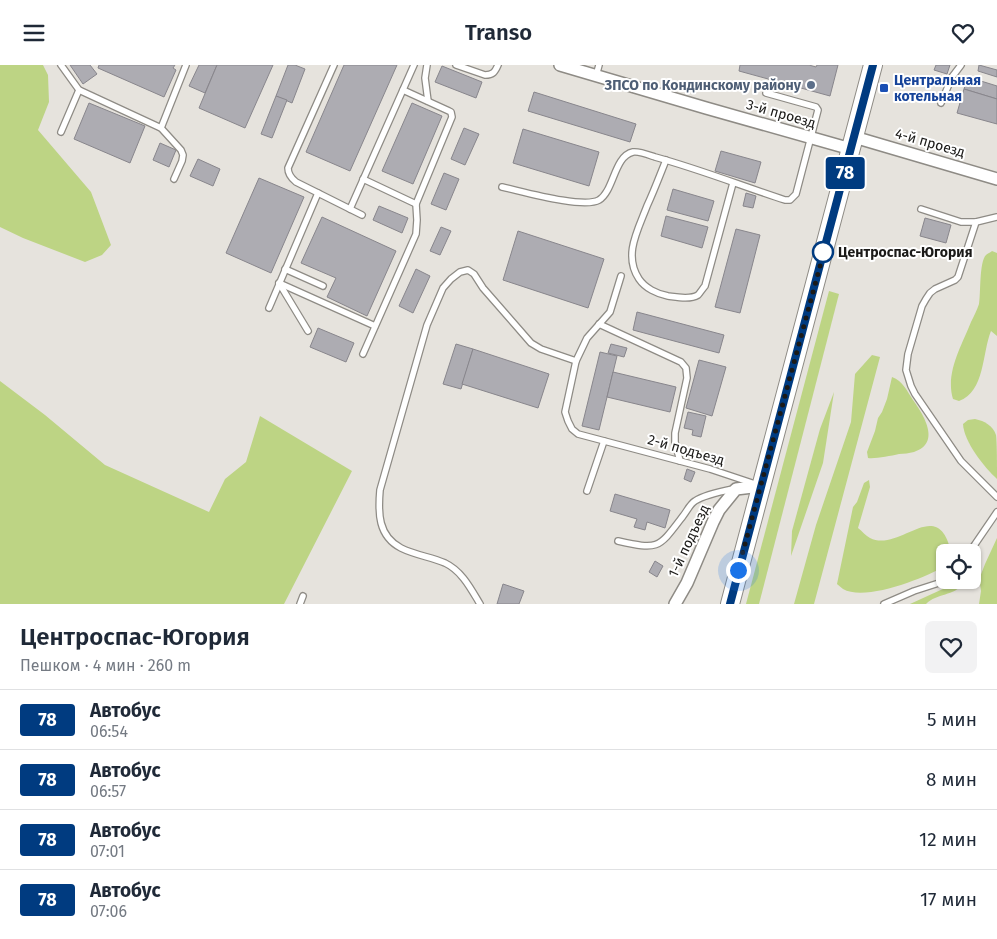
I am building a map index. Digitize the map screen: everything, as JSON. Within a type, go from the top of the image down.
[{"type":"main road","points":[[730,604],[873,65]]},
{"type":"street","name":"3-й проезд","points":[[560,65],[598,71],[810,137],[852,143]]},
{"type":"street","name":"4-й проезд","points":[[852,143],[997,179]]},
{"type":"street","points":[[736,489],[761,486]]},
{"type":"street","name":"1-й подъезд","points":[[675,604],[687,583],[719,510],[736,489]]},
{"type":"lane","points":[[61,65],[79,90],[161,128],[181,150],[183,155],[174,179]]},
{"type":"lane","points":[[161,128],[186,65]]},
{"type":"lane","points":[[334,65],[288,168],[288,173],[296,182],[362,215]]},
{"type":"lane","points":[[350,209],[414,65]]},
{"type":"lane","points":[[427,65],[425,78],[428,101]]},
{"type":"lane","points":[[456,65],[490,75],[498,65]]},
{"type":"lane","points":[[940,103],[952,77],[961,65]]},
{"type":"lane","points":[[61,133],[79,90]]},
{"type":"lane","points":[[363,354],[416,234],[416,203],[452,117],[451,112],[403,90]]},
{"type":"lane","points":[[502,187],[571,202],[587,203],[599,200],[606,191],[621,161],[626,155],[635,151],[785,200],[790,199],[796,194],[818,110],[816,107],[766,93]]},
{"type":"lane","points":[[666,160],[634,238],[632,252],[635,273],[642,284],[650,290],[664,295],[684,298],[697,295],[705,286],[733,183]]},
{"type":"lane","points":[[363,179],[416,203]]},
{"type":"lane","points":[[269,308],[318,193]]},
{"type":"lane","points":[[921,209],[961,222],[976,222],[997,217]]},
{"type":"lane","points":[[976,222],[958,277],[930,293],[922,307],[908,354],[906,370],[915,394],[961,461],[997,497]]},
{"type":"lane","points":[[285,269],[323,286]]},
{"type":"lane","points":[[480,604],[463,578],[455,570],[446,563],[401,548],[389,540],[381,526],[378,509],[380,490],[427,325],[444,288],[460,272],[468,271],[474,274],[483,288],[532,343],[541,349],[576,361]]},
{"type":"lane","name":"2-й подъезд","points":[[621,276],[610,312],[587,338],[576,361],[565,412],[572,429],[578,434],[680,461],[761,486]]},
{"type":"lane","points":[[279,283],[375,326]]},
{"type":"lane","points":[[279,283],[308,331]]},
{"type":"lane","points":[[599,324],[681,362],[686,368],[687,378],[675,433],[675,442],[680,461]]},
{"type":"lane","points":[[587,491],[604,441]]},
{"type":"lane","points":[[618,541],[644,546],[660,543],[694,502],[709,495],[736,489]]},
{"type":"lane","points":[[975,544],[997,512]]},
{"type":"lane","points":[[884,604],[936,584]]},
{"type":"lane","points":[[300,604],[303,596]]},
{"type":"green space","points":[[0,65],[43,65],[48,75],[49,102],[38,130],[91,192],[111,245],[102,255],[85,262],[0,227]]},
{"type":"green space","points":[[992,251],[997,253],[997,336],[991,331],[978,381],[974,389],[959,401],[953,399],[951,389],[953,369],[979,304],[982,264],[986,255]]},
{"type":"green space","points":[[829,291],[839,294],[759,604],[746,604]]},
{"type":"green space","points":[[872,355],[880,357],[814,604],[794,604],[816,525],[851,422],[855,374]]},
{"type":"green space","points":[[892,377],[904,387],[925,420],[929,435],[927,442],[922,448],[914,452],[868,458],[867,452],[878,418],[887,399]]},
{"type":"green space","points":[[0,381],[45,415],[105,465],[209,512],[225,479],[246,462],[260,416],[352,471],[284,604],[0,604]]},
{"type":"green space","points":[[834,392],[823,463],[791,556],[792,531],[820,429]]},
{"type":"green space","points":[[975,419],[988,424],[996,435],[997,479],[981,461],[964,431],[963,424],[968,420]]},
{"type":"green space","points":[[869,480],[870,487],[858,528],[870,538],[882,541],[928,526],[937,527],[945,535],[948,544],[936,544],[936,571],[895,587],[865,593],[843,589],[837,584],[853,507],[857,502],[864,483]]},
{"type":"green space","points":[[997,538],[997,604],[979,604],[981,574]]},
{"type":"green space","points":[[943,589],[958,589],[930,600],[926,604],[910,604]]},
{"type":"building","points":[[70,65],[90,65],[97,74],[83,84]]},
{"type":"building","points":[[99,65],[175,65],[173,68],[176,70],[164,97],[98,68]]},
{"type":"building","points":[[199,65],[217,65],[205,93],[189,86]]},
{"type":"building","points":[[217,65],[273,65],[245,128],[199,108]]},
{"type":"building","points":[[288,65],[295,65],[305,69],[292,103],[276,96]]},
{"type":"building","points":[[344,65],[397,65],[350,171],[306,152]]},
{"type":"building","name":"ЗПСО по Кондинскому району","points":[[740,65],[809,65],[816,67],[817,65],[838,65],[830,96],[739,71]]},
{"type":"building","points":[[936,65],[950,65],[947,74],[934,70]]},
{"type":"building","points":[[979,65],[997,70],[997,77],[978,71]]},
{"type":"building","points":[[442,66],[482,82],[476,98],[435,82]]},
{"type":"building","points":[[968,77],[997,86],[997,99],[964,89]]},
{"type":"building","points":[[964,89],[997,99],[997,124],[957,113]]},
{"type":"building","points":[[534,92],[636,124],[630,142],[528,111]]},
{"type":"building","points":[[276,96],[287,100],[272,138],[261,134]]},
{"type":"building","points":[[89,103],[145,126],[130,163],[74,139]]},
{"type":"building","points":[[412,103],[442,116],[413,184],[382,171]]},
{"type":"building","points":[[464,128],[479,134],[465,165],[451,159]]},
{"type":"building","points":[[523,129],[599,152],[589,186],[513,163]]},
{"type":"building","points":[[160,143],[176,150],[169,167],[153,160]]},
{"type":"building","points":[[721,151],[761,162],[755,183],[715,171]]},
{"type":"building","points":[[198,159],[220,169],[213,186],[190,176]]},
{"type":"building","points":[[444,173],[459,179],[446,210],[431,204]]},
{"type":"building","points":[[259,178],[304,197],[271,273],[226,253]]},
{"type":"building","points":[[673,189],[714,201],[708,221],[667,210]]},
{"type":"building","points":[[746,193],[756,196],[753,208],[743,206]]},
{"type":"building","points":[[379,206],[408,218],[402,233],[373,220]]},
{"type":"building","points":[[666,216],[708,227],[702,248],[661,236]]},
{"type":"building","points":[[322,217],[396,251],[367,316],[327,297],[336,278],[301,263]]},
{"type":"building","points":[[925,218],[951,225],[946,243],[920,236]]},
{"type":"building","points":[[441,227],[451,231],[440,255],[430,251]]},
{"type":"building","points":[[736,229],[760,235],[740,313],[715,307]]},
{"type":"building","points":[[518,231],[604,259],[588,308],[503,280]]},
{"type":"building","points":[[416,269],[430,276],[413,313],[399,306]]},
{"type":"building","points":[[637,312],[724,335],[719,353],[633,330]]},
{"type":"building","points":[[318,328],[354,343],[346,362],[310,347]]},
{"type":"building","points":[[456,344],[473,349],[461,389],[443,384]]},
{"type":"building","points":[[611,344],[627,348],[624,357],[608,353]]},
{"type":"building","points":[[473,349],[549,374],[538,408],[462,384]]},
{"type":"building","points":[[600,352],[617,356],[599,430],[582,426]]},
{"type":"building","points":[[699,360],[726,367],[712,416],[686,408]]},
{"type":"building","points":[[613,372],[676,387],[670,412],[607,397]]},
{"type":"building","points":[[688,412],[706,416],[701,437],[692,435],[693,430],[684,428]]},
{"type":"building","points":[[687,469],[695,472],[691,482],[684,479]]},
{"type":"building","points":[[615,494],[670,510],[665,528],[647,522],[645,530],[634,527],[637,519],[610,511]]},
{"type":"building","points":[[655,561],[663,566],[657,577],[649,572]]},
{"type":"building","points":[[503,584],[524,591],[519,604],[497,604]]},
{"type":"bus line","name":"78","points":[[730,604],[873,65]]},
{"type":"place","name":"ЗПСО по Кондинскому району","points":[[811,85]]},
{"type":"place","name":"Центральная котельная","points":[[884,88]]},
{"type":"place","name":"Центроспас-Югория","points":[[823,252]]},
{"type":"route","points":[[738,570],[826,244],[823,252]]}]
